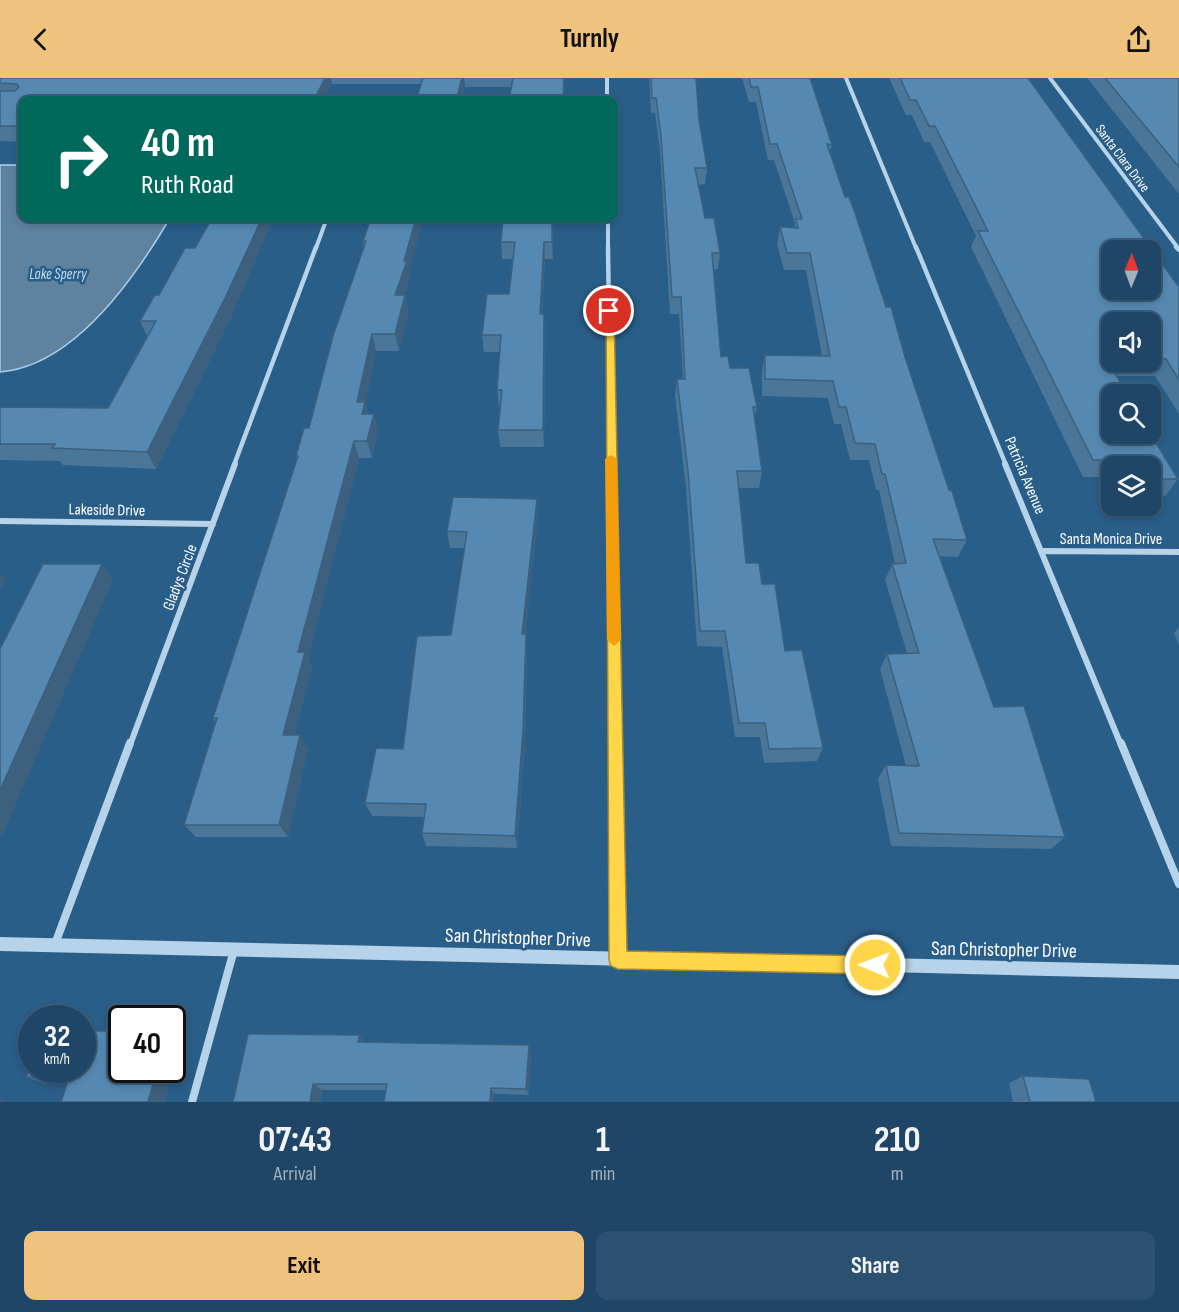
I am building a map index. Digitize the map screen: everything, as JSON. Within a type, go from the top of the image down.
[{"type":"street","points":[[607,78],[607,96]]},
{"type":"street","name":"Patricia Avenue","points":[[846,78],[1179,884]]},
{"type":"street","name":"Santa Clara Drive","points":[[1050,78],[1179,250]]},
{"type":"street","name":"Gladys Circle","points":[[55,945],[326,222]]},
{"type":"street","points":[[608,222],[618,960]]},
{"type":"street","name":"Lakeside Drive","points":[[0,521],[213,524]]},
{"type":"street","name":"Santa Monica Drive","points":[[1043,551],[1179,552]]},
{"type":"street","name":"San Christopher Drive","points":[[0,944],[1179,972]]},
{"type":"street","points":[[192,1102],[235,949]]},
{"type":"water","name":"Lake Sperry","points":[[0,165],[18,165],[18,222],[168,222],[121,291],[77,336],[53,354],[27,366],[0,372]]},
{"type":"building","points":[[0,78],[325,78],[316,96],[18,96],[18,126],[0,126],[0,91],[15,91],[19,87],[17,84],[0,83]]},
{"type":"building","points":[[423,78],[462,78],[457,96],[417,96]]},
{"type":"building","points":[[513,78],[564,78],[563,96],[510,96]]},
{"type":"building","points":[[651,78],[696,78],[699,120],[707,168],[695,168],[705,218],[714,218],[720,253],[712,253],[721,357],[728,356],[730,368],[749,368],[757,407],[753,407],[762,471],[737,471],[746,563],[759,563],[762,584],[775,584],[785,651],[802,650],[823,748],[769,749],[765,723],[739,723],[725,631],[700,631],[688,471],[677,379],[685,379],[681,297],[672,297],[661,136],[656,98],[652,98]]},
{"type":"building","points":[[749,78],[810,78],[832,145],[827,144],[845,197],[849,197],[855,213],[886,307],[891,307],[905,357],[967,540],[933,539],[994,707],[1024,706],[1065,837],[899,833],[886,765],[919,766],[887,654],[919,653],[892,564],[906,563],[885,474],[882,474],[875,444],[855,443],[846,407],[839,407],[833,381],[765,379],[765,355],[830,356],[810,253],[787,253],[780,227],[798,228],[796,219],[802,219],[777,144],[770,144],[758,87],[751,87]]},
{"type":"building","points":[[900,78],[1028,78],[1145,240],[1101,240],[1101,300],[1161,300],[1161,262],[1179,287],[1179,380],[1166,359],[1161,359],[1161,312],[1101,312],[1101,372],[1114,372],[1121,384],[1101,384],[1101,444],[1157,444],[1178,479],[1161,479],[1161,456],[1101,456],[1101,460],[1093,460],[978,231],[988,231],[935,126],[929,126],[916,100],[910,100]]},
{"type":"building","points":[[1105,78],[1179,78],[1179,167]]},
{"type":"building","points":[[210,222],[260,222],[226,296],[147,452],[52,448],[55,444],[0,444],[0,407],[108,408],[156,321],[140,321],[155,295],[159,295],[185,248],[195,248]]},
{"type":"building","points":[[370,222],[415,222],[404,261],[407,261],[395,295],[405,295],[395,334],[372,334],[357,402],[365,402],[362,414],[374,414],[367,441],[354,441],[298,652],[305,652],[283,735],[300,735],[279,825],[184,825],[217,718],[213,718],[298,456],[296,456],[304,428],[309,428],[333,336],[366,241],[363,241]]},
{"type":"building","points":[[503,222],[552,222],[552,242],[544,242],[540,314],[544,314],[543,430],[498,430],[502,390],[497,390],[501,335],[482,335],[487,294],[509,294],[515,242],[501,242]]},
{"type":"building","points":[[453,497],[537,499],[522,634],[526,634],[523,730],[515,836],[422,833],[426,804],[365,803],[376,748],[403,749],[417,636],[451,635],[467,532],[447,531]]},
{"type":"building","points":[[43,564],[102,564],[0,790],[0,649]]},
{"type":"building","points":[[96,1031],[108,1031],[108,1083],[153,1083],[148,1102],[61,1102],[67,1083],[96,1083]]},
{"type":"building","points":[[248,1034],[359,1035],[358,1042],[529,1045],[526,1089],[491,1088],[490,1102],[384,1102],[387,1084],[313,1084],[310,1102],[233,1102]]},
{"type":"building","points":[[1023,1076],[1089,1079],[1096,1102],[1030,1102]]},
{"type":"slow traffic","points":[[611,459],[614,640]]},
{"type":"route","points":[[609,311],[618,960],[875,965]]}]
